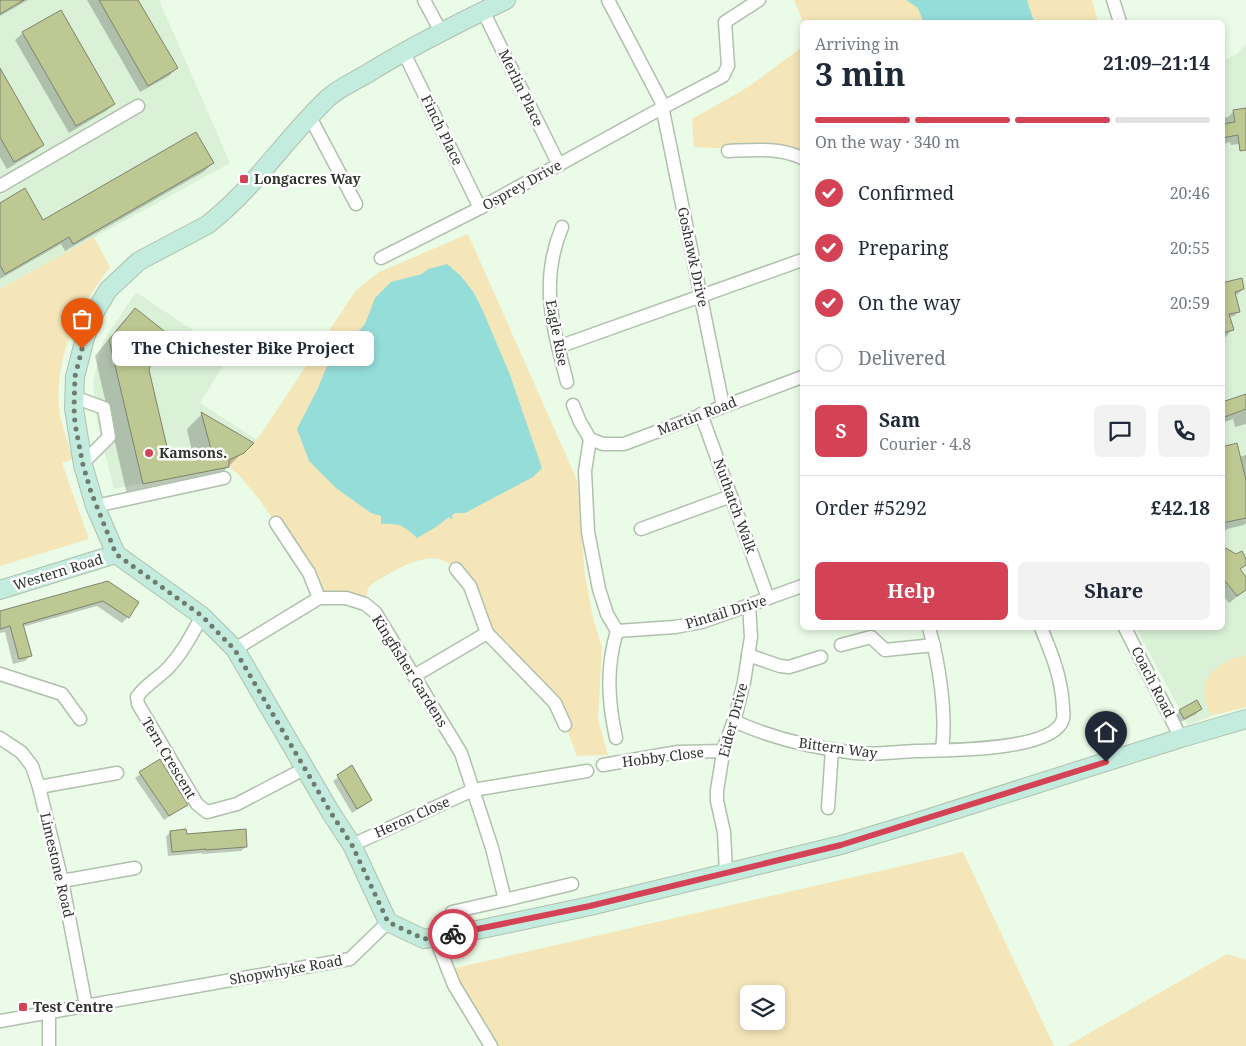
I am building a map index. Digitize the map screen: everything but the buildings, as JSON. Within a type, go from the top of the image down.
[{"type":"main road","points":[[506,0],[441,32],[328,98],[217,218],[194,233],[140,261],[108,290],[95,312],[84,338],[75,376],[75,424],[82,463],[96,506],[116,554],[202,616],[235,650],[304,769],[352,845],[388,922],[424,939],[590,906],[841,845],[1246,719]]},
{"type":"main road","name":"Western Road","points":[[0,590],[116,554]]},
{"type":"street","points":[[424,0],[441,32]]},
{"type":"street","name":"Goshawk Drive","points":[[608,0],[661,101],[724,406]]},
{"type":"street","name":"Osprey Drive","points":[[381,258],[480,208],[723,76],[728,66],[725,22],[759,0]]},
{"type":"street","points":[[1112,0],[1119,20]]},
{"type":"street","name":"Merlin Place","points":[[483,11],[558,165]]},
{"type":"street","name":"Finch Place","points":[[404,53],[480,208]]},
{"type":"street","points":[[0,186],[138,106]]},
{"type":"street","points":[[310,117],[356,204]]},
{"type":"street","points":[[728,151],[764,150],[791,152],[800,157]]},
{"type":"street","name":"Eagle Rise","points":[[562,227],[555,243],[550,264],[550,306],[567,382]]},
{"type":"street","points":[[558,347],[800,261]]},
{"type":"street","name":"Martin Road","points":[[590,439],[603,444],[624,444],[800,377]]},
{"type":"street","points":[[74,397],[104,408],[109,437],[82,463]]},
{"type":"street","points":[[573,405],[590,439],[585,471],[588,532],[606,614],[617,631],[612,649],[608,690],[616,738]]},
{"type":"street","name":"Nuthatch Walk","points":[[701,414],[768,598]]},
{"type":"street","points":[[96,506],[224,478]]},
{"type":"street","points":[[641,529],[731,496]]},
{"type":"street","points":[[235,650],[319,598],[309,573],[276,522]]},
{"type":"street","points":[[456,569],[470,586],[487,633],[555,704],[565,725]]},
{"type":"street","name":"Pintail Drive","points":[[617,631],[675,627],[693,623],[800,587]]},
{"type":"street","name":"Kingfisher Gardens","points":[[319,598],[346,598],[365,604],[375,612],[461,753],[473,790]]},
{"type":"street","name":"Eider Drive","points":[[726,873],[724,832],[717,796],[723,751],[734,721],[744,682],[751,637],[749,605]]},
{"type":"street","name":"Tern Crescent","points":[[202,616],[181,653],[168,669],[154,679],[137,697],[138,704],[197,804],[208,812],[237,804],[304,769]]},
{"type":"street","points":[[930,630],[934,645],[943,710],[942,750]]},
{"type":"street","name":"Bittern Way","points":[[734,721],[774,736],[832,749],[877,754],[1002,747],[1048,734],[1058,727],[1063,719],[1061,687],[1056,661],[1042,630]]},
{"type":"street","name":"Coach Road","points":[[1126,630],[1181,738]]},
{"type":"street","points":[[414,676],[487,633]]},
{"type":"street","points":[[841,645],[871,637],[885,650],[934,645]]},
{"type":"street","points":[[748,655],[780,666],[789,667],[821,656]]},
{"type":"street","points":[[0,674],[62,694],[80,719]]},
{"type":"street","name":"Limestone Road","points":[[0,738],[21,752],[32,766],[39,787],[62,881],[86,1006]]},
{"type":"street","points":[[828,808],[832,749]]},
{"type":"street","name":"Hobby Close","points":[[603,765],[678,752],[723,751]]},
{"type":"street","name":"Heron Close","points":[[352,845],[473,790],[587,771]]},
{"type":"street","points":[[39,787],[117,773]]},
{"type":"street","points":[[473,790],[492,848],[505,900]]},
{"type":"street","points":[[62,881],[135,868]]},
{"type":"street","points":[[452,912],[572,884]]},
{"type":"street","name":"Shopwhyke Road","points":[[0,1021],[350,959],[388,922]]},
{"type":"street","points":[[435,937],[454,986],[491,1046]]},
{"type":"street","points":[[49,1012],[49,1046]]},
{"type":"shaded area","points":[[0,0],[159,0],[230,163],[0,289]]},
{"type":"shaded area","points":[[794,0],[1092,0],[1097,20],[802,20]]},
{"type":"shaded area","points":[[1246,44],[1246,707],[1214,715],[1188,725],[1137,630],[1225,630],[1225,60],[1237,54]]},
{"type":"shaded area","points":[[800,48],[800,159],[791,152],[694,147],[692,119],[748,87]]},
{"type":"shaded area","points":[[468,234],[577,480],[585,575],[593,618],[602,647],[598,720],[608,755],[577,756],[565,725],[487,633],[456,569],[447,562],[437,559],[426,559],[392,572],[368,588],[365,604],[319,598],[290,543],[258,498],[238,474],[231,469],[229,460],[244,453],[261,434],[356,290],[379,272]]},
{"type":"shaded area","points":[[94,237],[110,267],[88,300],[70,337],[60,375],[59,395],[61,421],[73,459],[62,463],[89,539],[0,566],[0,289]]},
{"type":"shaded area","points":[[136,292],[230,355],[200,403],[262,443],[235,465],[114,489],[97,421],[93,382],[102,343]]},
{"type":"shaded area","points":[[1246,655],[1246,707],[1212,714],[1206,703],[1205,685],[1207,679],[1221,664]]},
{"type":"shaded area","points":[[963,852],[1054,1046],[482,1046],[449,991],[447,970]]},
{"type":"shaded area","points":[[1227,954],[1246,960],[1246,1046],[1067,1046]]},
{"type":"water","points":[[906,0],[1027,0],[1033,20],[923,20],[918,8]]},
{"type":"water","points":[[447,264],[461,276],[474,293],[483,311],[510,375],[542,468],[533,477],[465,513],[455,513],[452,515],[453,518],[449,517],[417,538],[400,526],[381,524],[381,516],[371,513],[336,488],[309,461],[297,429],[327,366],[365,324],[375,298],[391,282],[422,274],[428,269]]},
{"type":"way so far","points":[[82,349],[75,376],[75,424],[83,465],[91,492],[116,554],[202,616],[235,650],[304,769],[352,845],[388,922],[424,939],[453,934]]},
{"type":"place","name":"Longacres Way","points":[[244,179]]},
{"type":"place","name":"The Chichester Bike Project","points":[[82,349]]},
{"type":"place","name":"Kamsons.","points":[[149,453]]},
{"type":"place","name":"Test Centre","points":[[23,1007]]},
{"type":"route","points":[[453,934],[590,906],[841,845],[1106,762]]}]
